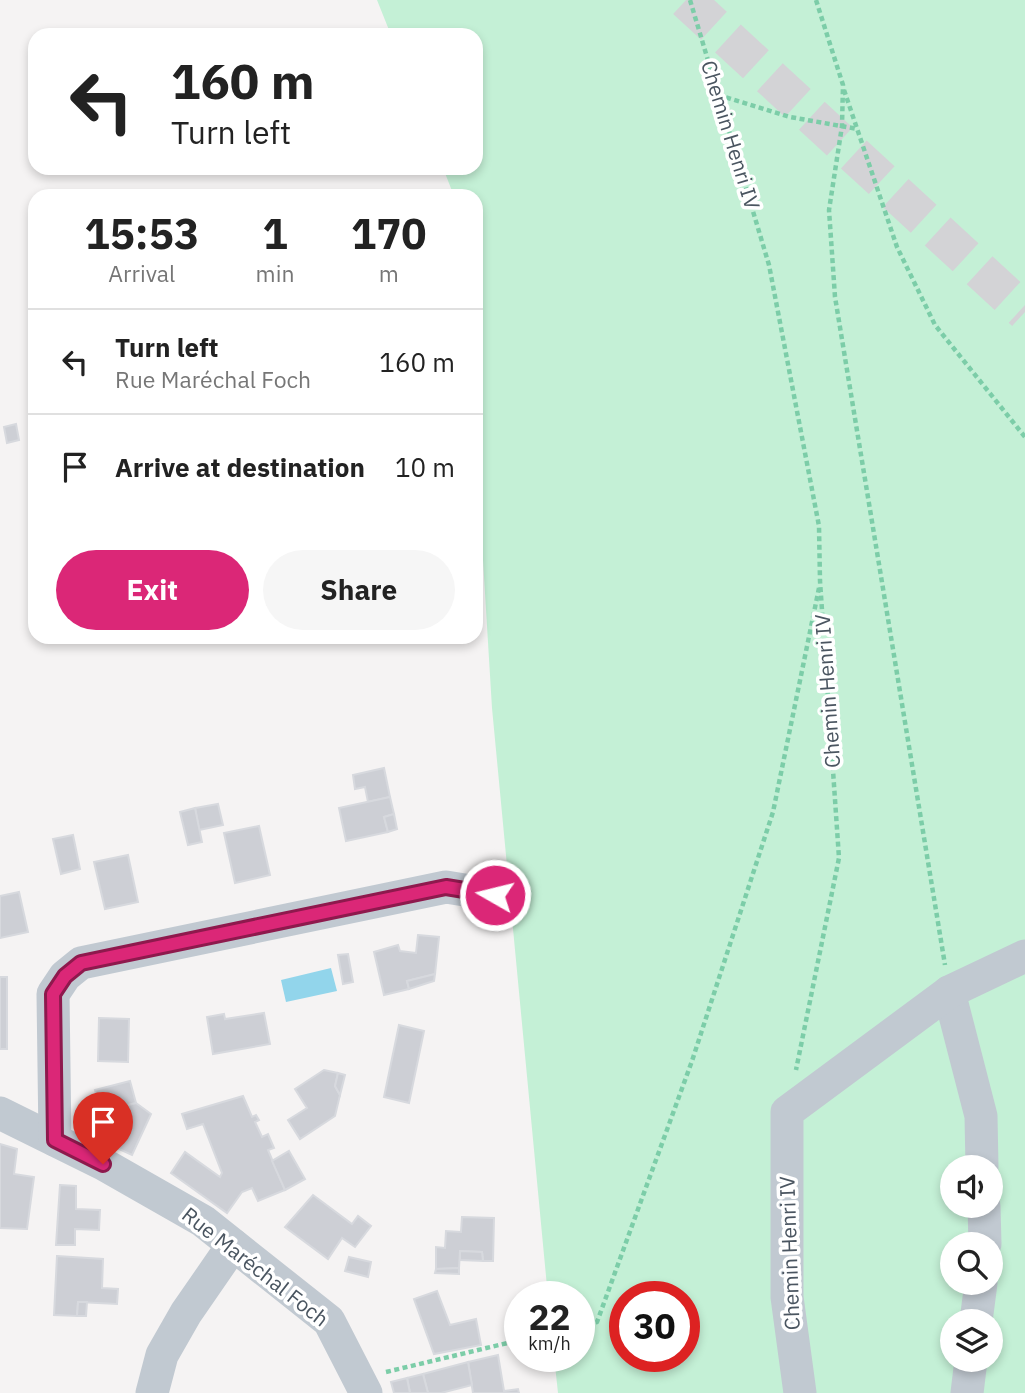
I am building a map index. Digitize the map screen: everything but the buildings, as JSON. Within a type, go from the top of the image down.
[{"type":"street","points":[[55,1140],[53,994],[65,976],[81,963],[446,887],[495,895]]},
{"type":"street","points":[[787,1112],[949,992],[1025,956]]},
{"type":"street","points":[[949,992],[981,1116],[982,1155]]},
{"type":"street","name":"Chemin Henri IV","points":[[787,1112],[787,1297],[800,1393]]},
{"type":"street","name":"Rue Maréchal Foch","points":[[0,1113],[203,1221],[329,1321],[364,1387]]},
{"type":"street","points":[[152,1393],[162,1355],[233,1245]]},
{"type":"street","points":[[967,1393],[970,1372]]},
{"type":"path","name":"Chemin Henri IV","points":[[690,0],[769,265],[819,526],[820,581],[839,858],[787,1112]]},
{"type":"path","points":[[816,0],[897,247],[935,325],[1025,438]]},
{"type":"path","points":[[843,85],[842,127],[829,210],[835,297],[949,992]]},
{"type":"path","points":[[718,95],[790,117],[858,129]]},
{"type":"path","points":[[595,1322],[692,1061],[773,812],[820,581]]},
{"type":"path","points":[[364,1387],[387,1371],[504,1344]]},
{"type":"green space","points":[[377,0],[1025,0],[1025,1393],[558,1393],[556,1372],[595,1372],[595,1281],[546,1281],[492,708],[483,560],[483,189],[451,189],[446,175],[483,175],[483,28],[388,28]]},
{"type":"water","points":[[331,968],[337,991],[286,1002],[281,980]]},
{"type":"tunnel","points":[[686,0],[1025,312]]},
{"type":"route","points":[[103,1164],[55,1140],[53,994],[65,976],[81,963],[446,887],[495,895]]}]
